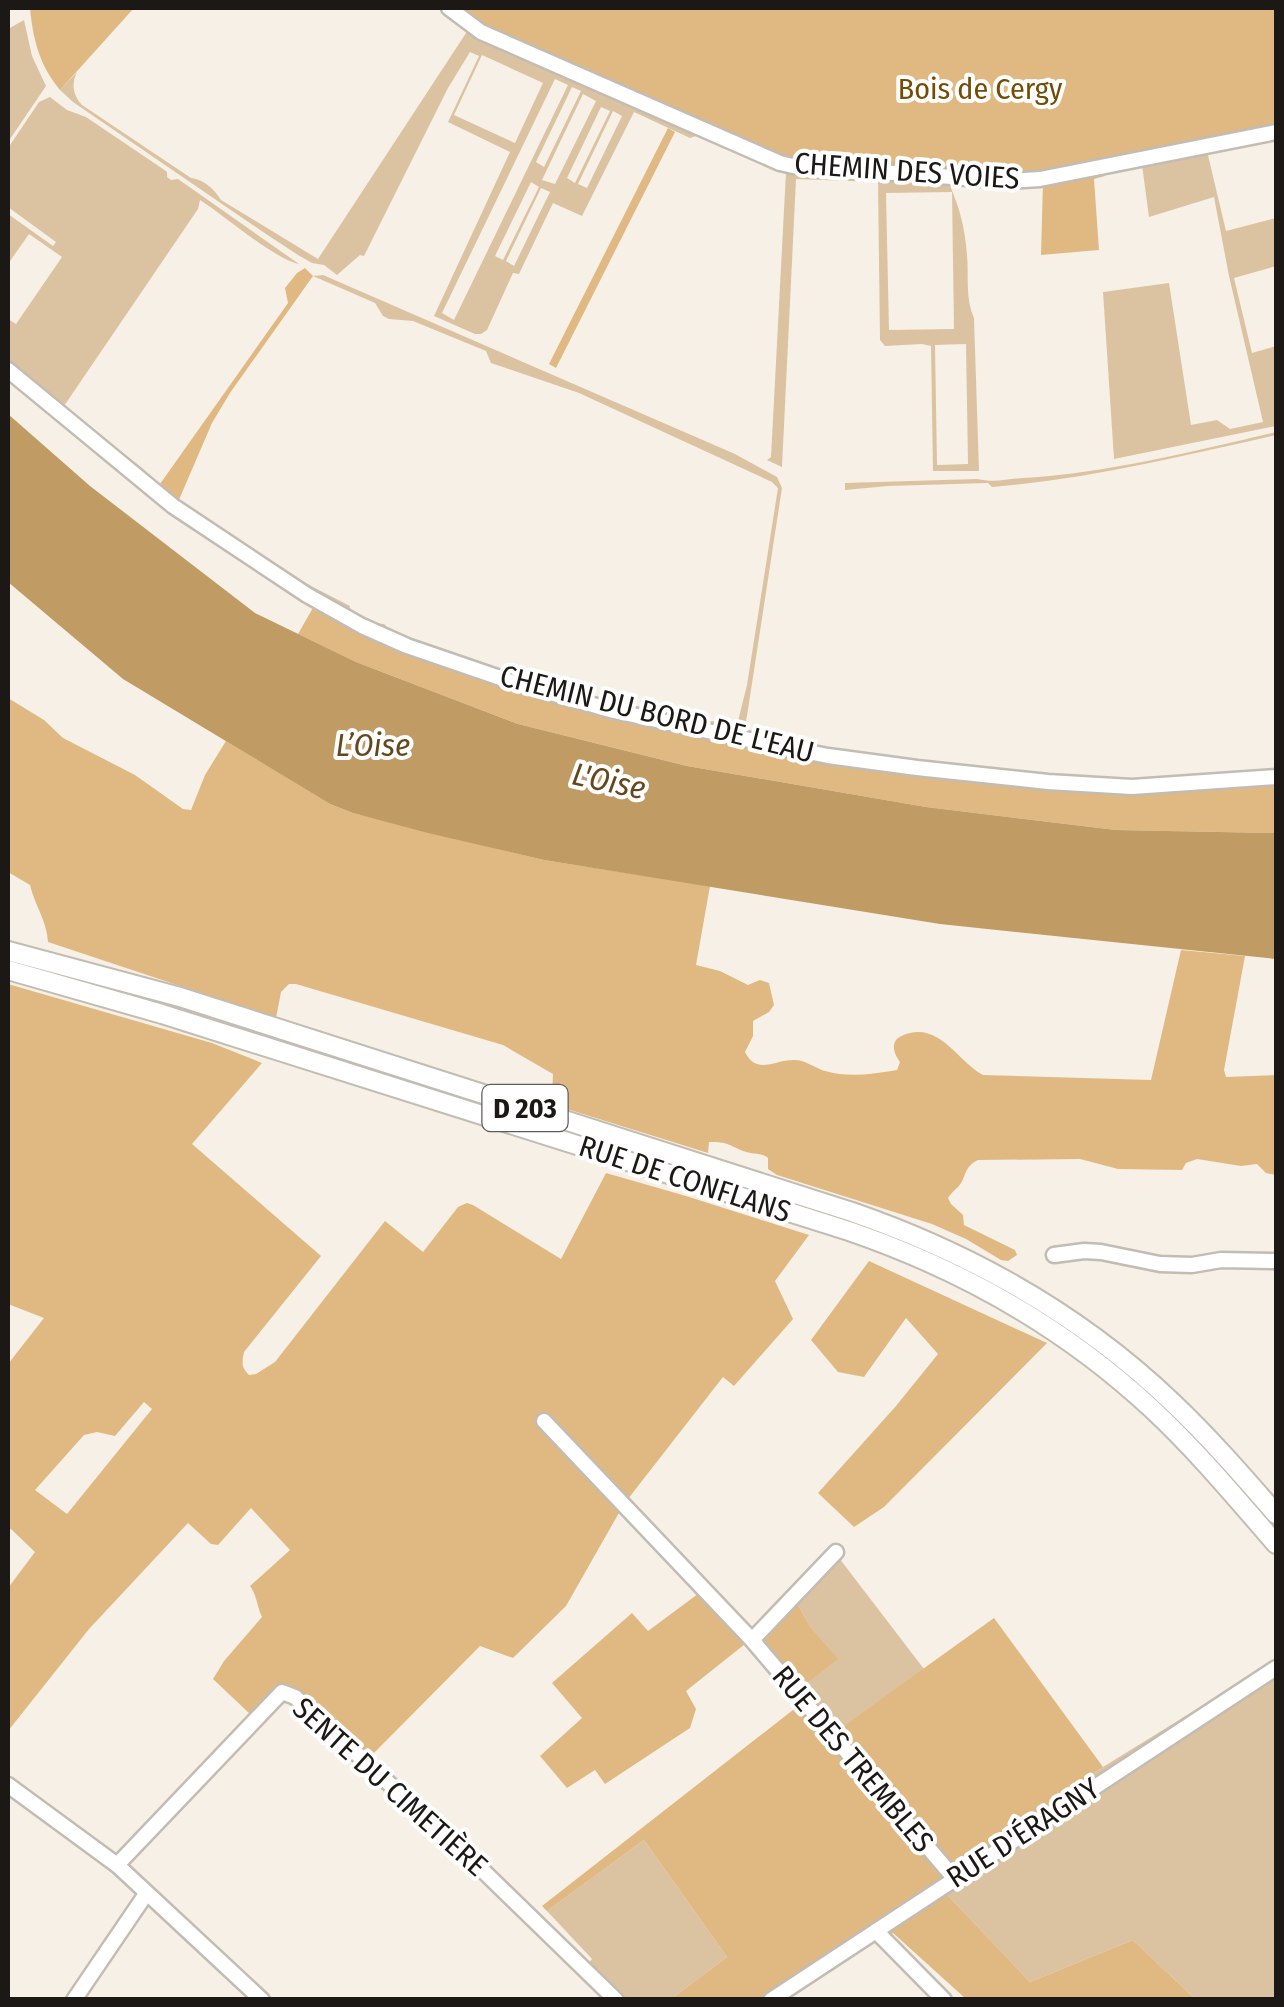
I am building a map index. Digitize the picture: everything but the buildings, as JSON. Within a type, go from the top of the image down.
[{"type":"main road","name":"RUE DE CONFLANS","points":[[8,951],[146,987],[276,1027],[852,1212],[934,1244],[1030,1294],[1122,1358],[1194,1423],[1276,1514]]},
{"type":"main road","name":"RUE DE CONFLANS","points":[[8,970],[849,1231],[932,1264],[1027,1314],[1117,1378],[1180,1436],[1276,1544]]},
{"type":"street","name":"CHEMIN DES VOIES","points":[[450,8],[481,32],[793,166],[1040,179],[1276,132]]},
{"type":"street","name":"CHEMIN DU BORD DE L'EAU","points":[[8,370],[173,506],[307,596],[407,646],[515,683],[614,711],[773,745],[916,768],[1132,787],[1276,777]]},
{"type":"street","points":[[1054,1255],[1101,1252],[1160,1264],[1276,1262]]},
{"type":"street","name":"RUE DES TREMBLES","points":[[544,1421],[752,1640],[954,1878]]},
{"type":"street","points":[[752,1640],[836,1552]]},
{"type":"street","name":"RUE D'ÉRAGNY","points":[[771,2000],[1276,1668]]},
{"type":"street","name":"SENTE DU CIMETIÈRE","points":[[117,1864],[282,1692],[295,1697],[616,2000]]},
{"type":"street","points":[[8,1785],[117,1864],[262,2000]]},
{"type":"street","points":[[74,2000],[146,1894]]},
{"type":"street","points":[[876,1931],[944,2000]]},
{"type":"shaded area","points":[[440,8],[947,179],[955,198],[961,216],[968,295],[974,318],[979,471],[933,471],[931,346],[885,346],[880,340],[878,182],[796,179],[782,467],[767,460],[771,457],[786,172],[696,136],[690,138],[634,112],[582,216],[553,203],[519,274],[513,273],[487,330],[475,334],[434,316],[510,152],[448,122],[479,56],[470,52],[448,88],[364,256],[360,255],[337,275],[266,234],[60,90],[77,72],[74,89],[82,105],[191,178],[205,183],[221,200],[318,259],[468,30]],"holes":[[[482,55],[543,83],[515,143],[454,115]],[[555,79],[568,85],[454,320],[442,313]],[[572,87],[581,91],[544,167],[536,162]],[[583,94],[596,101],[555,184],[542,180]],[[601,107],[610,111],[575,183],[567,178]],[[613,111],[622,116],[587,188],[578,184]],[[531,182],[539,187],[503,260],[495,256]],[[541,188],[550,192],[514,266],[506,261]],[[952,192],[954,329],[889,330],[886,193]],[[966,344],[968,464],[937,465],[935,345]]]},
{"type":"shaded area","points":[[24,20],[32,56],[46,86],[8,142],[8,29]]},
{"type":"shaded area","points":[[50,97],[67,110],[86,117],[163,169],[171,180],[178,179],[299,264],[263,246],[200,200],[198,209],[64,406],[179,502],[276,568],[350,606],[349,613],[370,623],[384,624],[422,645],[373,629],[201,523],[8,363],[8,319],[16,324],[62,257],[29,234],[8,264],[8,214],[53,246],[56,242],[8,207],[8,148],[39,102]]},
{"type":"shaded area","points":[[1207,151],[1226,231],[1276,218],[1276,266],[1234,278],[1252,353],[1276,346],[1276,426],[1114,459],[1103,292],[1169,283],[1191,425],[1217,420],[1230,429],[1263,422],[1214,197],[1149,217],[1142,165]]},
{"type":"shaded area","points":[[323,275],[735,454],[777,477],[782,488],[747,716],[739,731],[596,703],[432,649],[601,698],[737,725],[747,685],[778,488],[579,393],[491,363],[486,351],[413,321],[389,319],[375,303],[313,276]]},
{"type":"shaded area","points":[[1276,432],[1170,459],[1028,483],[845,490],[845,483],[995,481],[1087,471]]},
{"type":"shaded area","points":[[839,1558],[924,1669],[835,1732],[798,1706],[795,1693],[837,1659],[809,1625],[795,1599]]},
{"type":"shaded area","points":[[1276,1660],[1276,1999],[1195,1999],[1133,1940],[1030,1982],[935,1882],[1103,1767]]},
{"type":"shaded area","points":[[644,1840],[727,1957],[671,1999],[620,1999],[586,1966],[592,1959],[547,1911]]},
{"type":"green space","points":[[30,8],[134,8],[60,90],[38,51]]},
{"type":"green space","name":"Bois de Cergy","points":[[448,8],[1276,8],[1276,128],[1016,175],[801,168],[474,29]]},
{"type":"green space","points":[[668,128],[675,132],[556,368],[549,364]]},
{"type":"green space","points":[[1098,173],[1105,176],[1094,179],[1099,250],[1041,255],[1043,181]]},
{"type":"green space","points":[[305,268],[313,276],[212,423],[178,502],[160,484],[288,303],[285,288]]},
{"type":"green space","points":[[314,606],[400,647],[791,757],[828,764],[860,763],[1046,784],[1276,780],[1276,833],[1116,830],[926,807],[687,766],[518,724],[356,662],[298,634]]},
{"type":"green space","points":[[8,698],[44,720],[63,738],[135,775],[183,809],[191,810],[205,775],[226,741],[330,804],[353,813],[544,860],[710,886],[696,965],[720,971],[748,985],[760,980],[769,983],[774,1005],[753,1021],[753,1036],[745,1052],[761,1065],[799,1060],[825,1071],[852,1075],[897,1070],[900,1062],[894,1049],[896,1040],[908,1033],[921,1032],[941,1040],[983,1075],[1151,1080],[1181,950],[1245,956],[1224,1070],[1226,1077],[1276,1075],[1276,1175],[1266,1173],[1257,1164],[1241,1166],[1197,1159],[1186,1163],[1182,1170],[1118,1169],[1080,1159],[978,1160],[969,1166],[961,1184],[948,1198],[963,1215],[964,1225],[1015,1250],[1017,1255],[1008,1261],[1001,1260],[932,1224],[777,1175],[768,1169],[768,1158],[762,1155],[716,1142],[709,1142],[708,1153],[567,1109],[565,1103],[552,1097],[553,1074],[503,1045],[296,984],[289,984],[281,992],[276,1018],[48,942],[30,885],[8,872]]},
{"type":"green space","points":[[8,984],[212,1043],[262,1063],[192,1144],[321,1256],[244,1352],[243,1364],[249,1375],[275,1362],[385,1221],[423,1252],[458,1207],[467,1203],[561,1259],[606,1173],[809,1235],[775,1281],[793,1319],[734,1386],[723,1377],[624,1504],[566,1606],[513,1658],[480,1646],[371,1756],[297,1689],[278,1686],[250,1714],[213,1679],[262,1617],[250,1586],[290,1550],[251,1508],[218,1545],[211,1544],[188,1523],[89,1629],[8,1731],[8,1588],[35,1552],[8,1530],[8,1364],[44,1318],[8,1304]],"holes":[[[144,1402],[152,1409],[67,1514],[35,1490],[84,1435],[97,1432],[115,1436]]]},
{"type":"green space","points":[[869,1261],[1047,1343],[884,1507],[854,1527],[818,1493],[938,1354],[906,1318],[864,1377],[838,1372],[811,1340]]},
{"type":"green space","points":[[706,1588],[745,1644],[686,1691],[696,1709],[690,1728],[605,1784],[595,1770],[567,1788],[540,1756],[582,1718],[552,1683],[632,1613],[648,1631]]},
{"type":"green space","points":[[795,1599],[809,1625],[838,1659],[795,1693],[754,1640]]},
{"type":"green space","points":[[994,1618],[1103,1767],[936,1883],[1030,1982],[1133,1940],[1195,1999],[966,1999],[893,1933],[770,1999],[671,1999],[727,1957],[644,1840],[547,1911],[542,1906],[798,1706],[835,1732]]},
{"type":"water","name":"L’Oise","points":[[8,414],[90,486],[255,613],[356,662],[518,724],[687,766],[926,807],[1116,830],[1276,833],[1276,959],[940,924],[544,860],[428,833],[330,804],[123,679],[8,582]]},
{"type":"water label","name":"L'Oise","points":[[609,781]]}]
